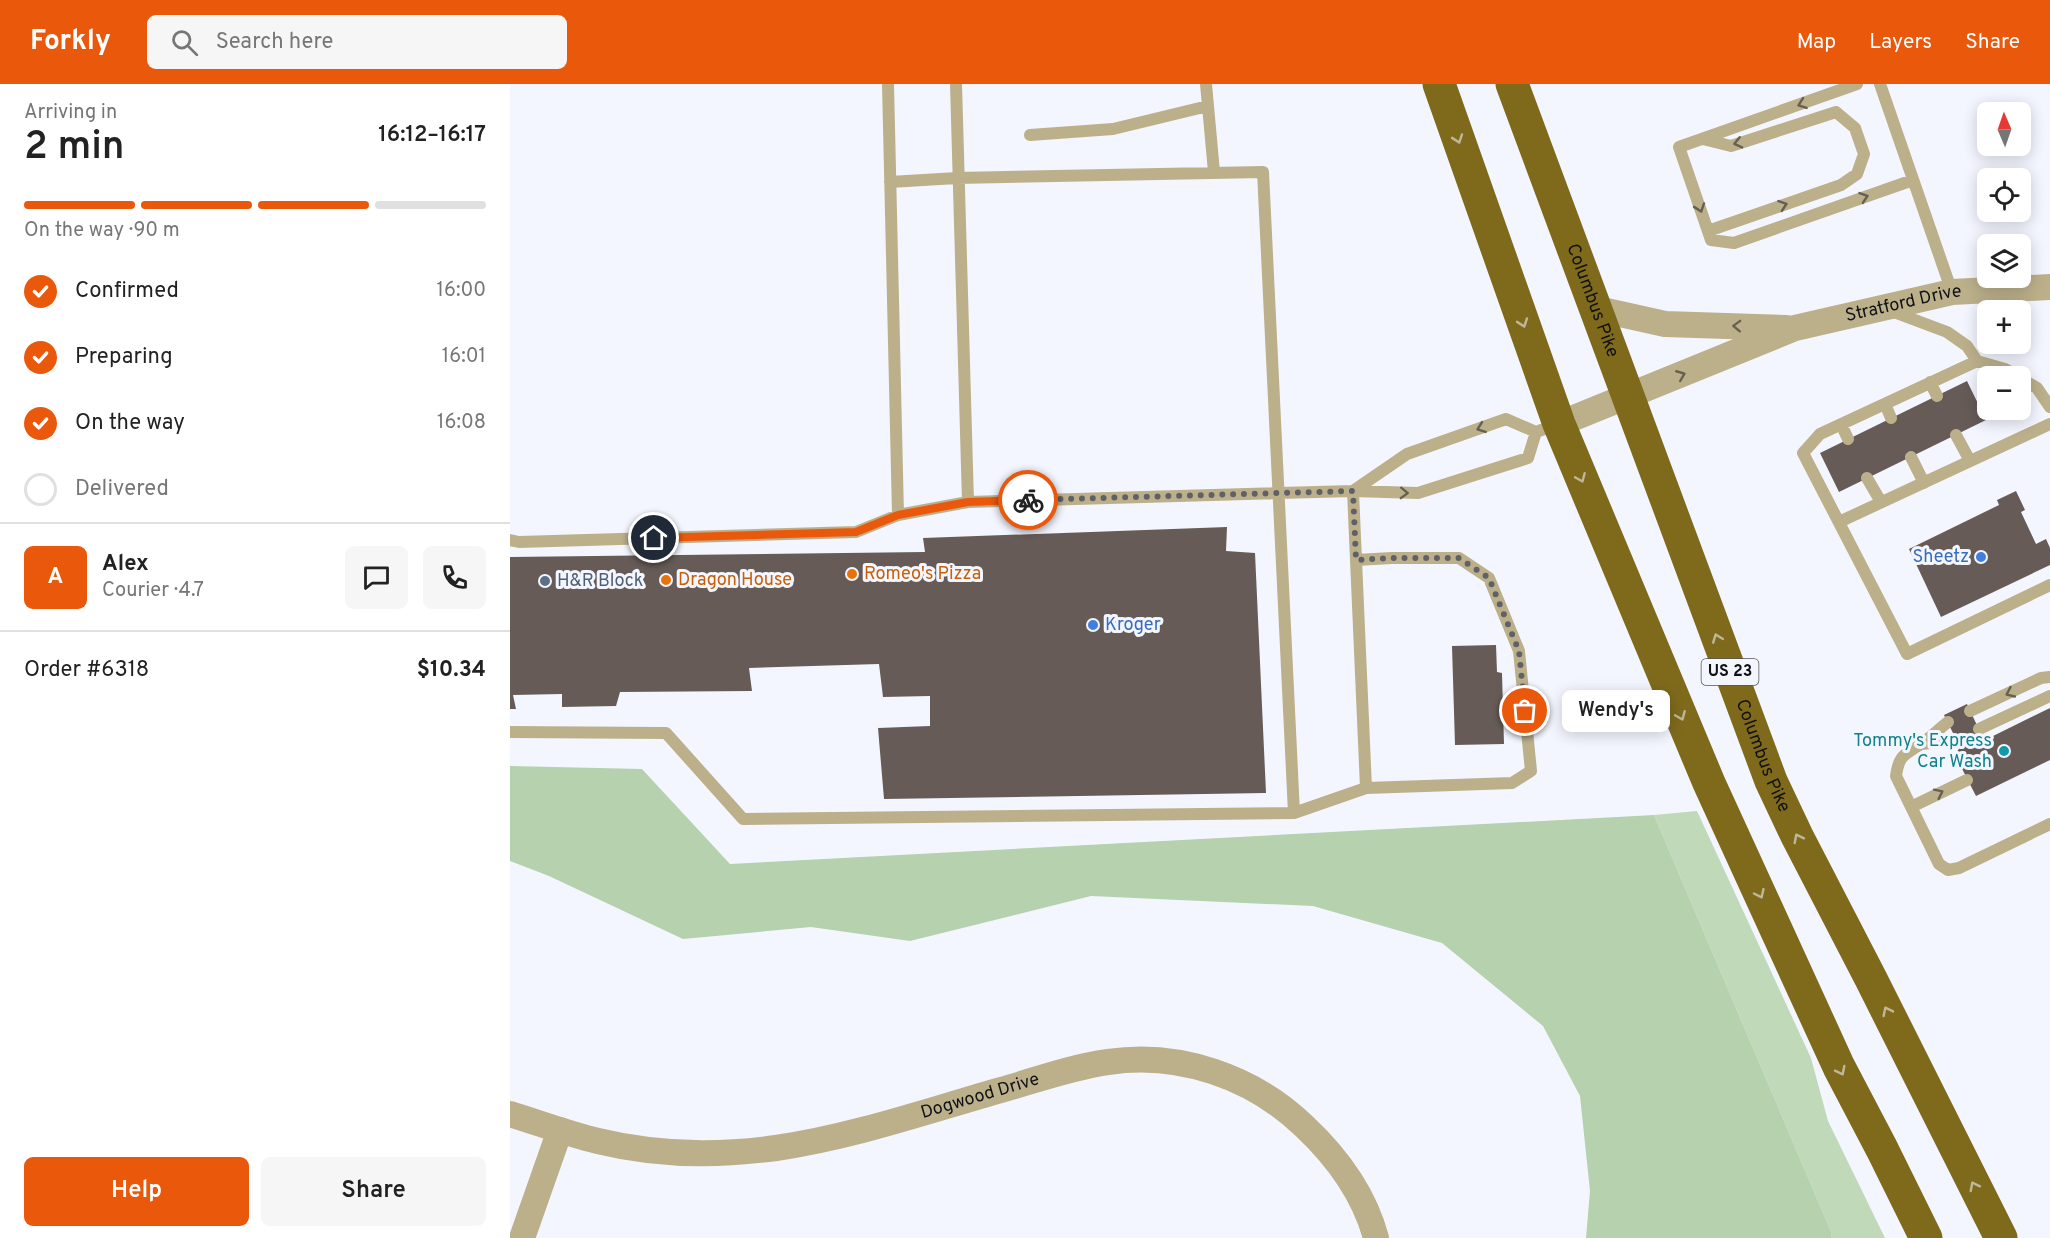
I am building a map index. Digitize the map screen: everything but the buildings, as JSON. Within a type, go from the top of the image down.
[{"type":"highway","points":[[1439,84],[1547,428],[1839,1067],[1926,1238]]},
{"type":"highway","name":"Columbus Pike","points":[[1512,84],[1593,308],[1771,781],[2001,1238]]},
{"type":"street","name":"Stratford Drive","points":[[1547,428],[1627,398],[1796,328],[1952,292],[2050,287]]},
{"type":"street","name":"Stratford Drive","points":[[1593,308],[1665,324],[1796,328]]},
{"type":"street","name":"Dogwood Drive","points":[[510,1114],[598,1141],[679,1152],[734,1152],[777,1148],[844,1135],[1056,1074],[1108,1062],[1161,1061],[1187,1064],[1232,1078],[1268,1096],[1289,1111],[1326,1146],[1346,1172],[1358,1193],[1376,1238]]},
{"type":"street","points":[[522,1238],[561,1130]]},
{"type":"lane","points":[[888,84],[898,515]]},
{"type":"lane","points":[[956,84],[968,502]]},
{"type":"lane","points":[[1206,84],[1214,172]]},
{"type":"lane","points":[[1857,84],[1678,147],[1711,240],[1734,243],[1913,180]]},
{"type":"lane","points":[[1880,84],[1952,292]]},
{"type":"lane","points":[[1030,135],[1113,129],[1208,106]]},
{"type":"lane","points":[[1702,139],[1731,146],[1836,112],[1855,128],[1864,154],[1857,174],[1841,185],[1708,231]]},
{"type":"lane","points":[[890,182],[957,178],[1263,172],[1294,813]]},
{"type":"lane","points":[[1881,308],[1947,332],[1967,346],[1977,361]]},
{"type":"lane","points":[[1994,366],[1977,361],[1930,382],[1820,434],[1803,453],[1907,654],[2050,585]]},
{"type":"lane","points":[[1930,382],[1936,396]]},
{"type":"lane","points":[[2031,384],[2037,388],[2050,407]]},
{"type":"lane","points":[[1885,404],[1891,418]]},
{"type":"lane","points":[[510,540],[519,542],[856,532],[898,515],[968,502],[1353,491],[1418,493],[1528,458],[1547,428],[1506,419],[1407,454],[1353,491]]},
{"type":"lane","points":[[1841,424],[1848,439]]},
{"type":"lane","points":[[1839,522],[2050,424]]},
{"type":"lane","points":[[1956,435],[1970,461]]},
{"type":"lane","points":[[1911,457],[1924,483]]},
{"type":"lane","points":[[1867,478],[1881,502]]},
{"type":"lane","points":[[1353,491],[1366,788]]},
{"type":"lane","points":[[510,732],[666,733],[743,819],[1294,813],[1366,788],[1512,783],[1531,771],[1519,651],[1489,578],[1459,558],[1356,560]]},
{"type":"lane","points":[[1970,711],[2041,678],[2050,677]]},
{"type":"lane","points":[[1979,729],[2050,696]]},
{"type":"lane","points":[[1948,722],[1921,744],[1905,752],[1898,764],[1896,776],[1939,864],[1948,870],[1959,868],[2050,824]]},
{"type":"lane","points":[[1921,744],[1956,740]]},
{"type":"lane","points":[[1911,807],[1968,780]]},
{"type":"green space","points":[[510,766],[642,769],[730,864],[1654,815],[1832,1234],[1831,1238],[1586,1238],[1590,1191],[1580,1096],[1543,1026],[1442,943],[1313,906],[1091,896],[910,941],[811,927],[683,939],[549,876],[510,861]]},
{"type":"green space","points":[[1697,811],[1811,1058],[1828,1121],[1885,1238],[1831,1238],[1832,1234],[1654,815]]},
{"type":"way so far","points":[[1028,500],[1353,491],[1356,560],[1459,558],[1489,578],[1519,651],[1525,711]]},
{"type":"place","name":"Sheetz","points":[[1981,557]]},
{"type":"place","name":"Romeo's Pizza","points":[[852,574]]},
{"type":"place","name":"Dragon House","points":[[666,580]]},
{"type":"place","name":"H&R Block","points":[[545,581]]},
{"type":"place","name":"Kroger","points":[[1093,625]]},
{"type":"place","name":"Wendy's","points":[[1525,711]]},
{"type":"place","name":"Tommy's Express Car Wash","points":[[2004,751]]},
{"type":"route","points":[[654,538],[856,532],[898,515],[968,502],[1028,500]]}]
